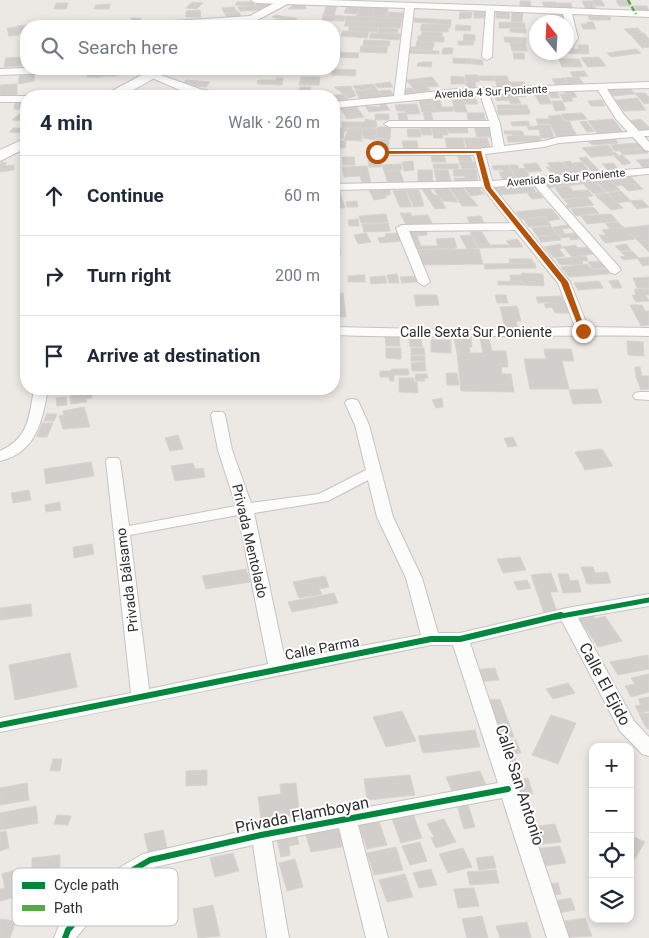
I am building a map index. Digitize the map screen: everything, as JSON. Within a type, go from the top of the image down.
[{"type":"street","points":[[255,0],[410,5],[452,3],[490,8],[649,14]]},
{"type":"street","points":[[235,20],[251,19],[288,0]]},
{"type":"street","points":[[399,99],[410,5]]},
{"type":"street","points":[[487,57],[490,8]]},
{"type":"street","points":[[567,11],[568,15]]},
{"type":"street","points":[[0,72],[20,71]]},
{"type":"street","points":[[124,90],[152,75]]},
{"type":"street","points":[[164,75],[194,90]]},
{"type":"street","name":"Avenida 4 Sur Poniente","points":[[340,104],[457,92],[649,84]]},
{"type":"street","points":[[601,87],[620,117],[649,148]]},
{"type":"street","points":[[484,92],[495,124],[499,149]]},
{"type":"street","points":[[0,99],[20,98]]},
{"type":"street","points":[[389,124],[495,124]]},
{"type":"street","points":[[377,152],[479,152],[559,140],[649,134]]},
{"type":"street","points":[[0,156],[20,145]]},
{"type":"street","points":[[479,152],[488,188],[564,282],[583,331]]},
{"type":"street","name":"Avenida 5a Sur Poniente","points":[[340,187],[487,184],[649,171]]},
{"type":"street","points":[[536,181],[615,270]]},
{"type":"street","points":[[424,282],[402,228],[519,226]]},
{"type":"street","name":"Calle Sexta Sur Poniente","points":[[340,332],[467,334],[583,331],[649,332]]},
{"type":"street","points":[[0,457],[23,444],[32,432],[40,395]]},
{"type":"street","points":[[352,403],[362,425],[385,517],[414,578],[431,639]]},
{"type":"street","name":"Privada Mentolado","points":[[218,415],[226,450],[245,509],[278,668]]},
{"type":"street","name":"Privada Bálsamo","points":[[113,461],[141,698]]},
{"type":"street","points":[[121,532],[245,509],[323,498],[373,472]]},
{"type":"street","name":"Calle Parma","points":[[0,725],[141,698],[278,668],[431,639],[460,639],[567,614],[649,600]]},
{"type":"street","name":"Calle El Ejido","points":[[567,614],[627,726],[649,749]]},
{"type":"street","name":"Calle San Antonio","points":[[460,639],[558,938]]},
{"type":"street","name":"Privada Flamboyan","points":[[136,868],[150,860],[261,835],[508,789]]},
{"type":"street","points":[[347,819],[378,938]]},
{"type":"street","points":[[261,835],[278,938]]},
{"type":"street","name":"Privada Flamboyan","points":[[64,938],[71,926]]},
{"type":"building","points":[[592,0],[601,0],[605,6],[596,6]]},
{"type":"building","points":[[616,0],[628,0],[631,6],[619,6]]},
{"type":"building","points":[[520,1],[530,1],[531,7],[520,7]]},
{"type":"building","points":[[582,1],[592,1],[597,11],[587,11]]},
{"type":"building","points":[[192,2],[203,3],[197,9],[186,8]]},
{"type":"building","points":[[237,2],[255,2],[254,6],[235,5]]},
{"type":"building","points":[[258,2],[276,3],[263,10],[240,11],[238,7],[255,6]]},
{"type":"building","points":[[542,2],[556,2],[558,9],[545,9]]},
{"type":"building","points":[[56,3],[68,3],[66,9],[54,9]]},
{"type":"building","points":[[296,3],[305,4],[306,9],[288,9]]},
{"type":"building","points":[[557,3],[571,3],[573,10],[560,10]]},
{"type":"building","points":[[110,4],[109,9],[94,9],[96,5]]},
{"type":"building","points":[[327,5],[337,5],[334,16],[323,15]]},
{"type":"building","points":[[347,6],[359,6],[357,14],[344,13]]},
{"type":"building","points":[[360,6],[375,6],[373,17],[357,16]]},
{"type":"building","points":[[634,6],[647,6],[649,11],[637,11]]},
{"type":"building","points":[[234,7],[237,12],[224,13],[222,8]]},
{"type":"building","points":[[375,7],[388,8],[386,17],[373,17]]},
{"type":"building","points":[[200,10],[201,17],[186,17],[186,11]]},
{"type":"building","points":[[239,12],[242,18],[228,19],[225,14]]},
{"type":"building","points":[[388,12],[403,13],[402,18],[387,17]]},
{"type":"building","points":[[460,12],[472,12],[471,18],[459,19]]},
{"type":"building","points":[[474,12],[487,12],[487,18],[474,18]]},
{"type":"building","points":[[496,12],[509,12],[510,19],[496,18]]},
{"type":"building","points":[[512,12],[523,13],[522,22],[511,22]]},
{"type":"building","points":[[276,15],[297,18],[296,20],[272,17]]},
{"type":"building","points":[[323,15],[345,16],[344,21],[322,20]]},
{"type":"building","points":[[346,16],[402,18],[401,23],[345,21]]},
{"type":"building","points":[[588,16],[610,17],[611,20],[590,20]]},
{"type":"building","points":[[131,18],[140,18],[141,20],[131,20]]},
{"type":"building","points":[[414,18],[451,20],[451,25],[414,22]]},
{"type":"building","points":[[346,21],[401,23],[400,28],[344,26]]},
{"type":"building","points":[[499,22],[525,23],[525,28],[499,28]]},
{"type":"building","points":[[587,22],[593,22],[596,29],[583,29],[581,24],[587,24]]},
{"type":"building","points":[[422,24],[450,25],[450,28],[421,27]]},
{"type":"building","points":[[456,25],[471,26],[470,31],[455,30]]},
{"type":"building","points":[[350,26],[378,28],[377,32],[348,31]]},
{"type":"building","points":[[17,27],[19,35],[9,36],[7,28]]},
{"type":"building","points":[[421,27],[448,28],[448,32],[421,31]]},
{"type":"building","points":[[379,28],[398,29],[397,33],[378,33]]},
{"type":"building","points":[[510,28],[526,29],[526,33],[510,32]]},
{"type":"building","points":[[638,28],[642,33],[629,34],[624,29]]},
{"type":"building","points":[[343,31],[369,32],[367,38],[341,36]]},
{"type":"building","points":[[422,32],[442,32],[442,37],[421,36]]},
{"type":"building","points":[[371,33],[401,34],[399,40],[369,38]]},
{"type":"building","points":[[644,33],[649,39],[649,47],[642,48],[630,34]]},
{"type":"building","points":[[464,34],[475,35],[475,41],[463,41]]},
{"type":"building","points":[[418,36],[444,37],[444,42],[418,41]]},
{"type":"building","points":[[504,37],[526,38],[526,43],[505,42]]},
{"type":"building","points":[[364,40],[390,41],[389,46],[363,45]]},
{"type":"building","points":[[417,41],[434,42],[434,47],[416,47]]},
{"type":"building","points":[[458,41],[474,42],[473,45],[458,45]]},
{"type":"building","points":[[510,43],[525,43],[527,51],[512,51]]},
{"type":"building","points":[[578,45],[588,45],[589,54],[574,54],[574,49],[579,49]]},
{"type":"building","points":[[361,46],[387,46],[387,53],[360,52]]},
{"type":"building","points":[[408,47],[433,47],[432,50],[408,49]]},
{"type":"building","points":[[443,48],[453,48],[452,54],[442,54]]},
{"type":"building","points":[[636,49],[641,53],[611,57],[607,53]]},
{"type":"building","points":[[409,50],[439,51],[439,54],[409,53]]},
{"type":"building","points":[[340,52],[359,53],[358,58],[340,57]]},
{"type":"building","points":[[513,53],[524,53],[525,59],[514,59]]},
{"type":"building","points":[[20,57],[20,66],[4,67],[6,58]]},
{"type":"building","points":[[599,57],[606,66],[588,67],[581,58]]},
{"type":"building","points":[[453,58],[472,59],[471,64],[453,63]]},
{"type":"building","points":[[472,59],[483,60],[483,65],[472,64]]},
{"type":"building","points":[[579,59],[582,67],[562,67],[559,60]]},
{"type":"building","points":[[432,62],[431,67],[417,66],[418,63]]},
{"type":"building","points":[[340,69],[356,70],[355,76],[331,75],[340,75]]},
{"type":"building","points":[[20,71],[20,75],[35,75],[34,81],[18,84]]},
{"type":"building","points":[[584,71],[588,76],[573,77],[570,72]]},
{"type":"building","points":[[88,75],[102,75],[102,77],[87,77]]},
{"type":"building","points":[[465,75],[478,75],[479,82],[466,82]]},
{"type":"building","points":[[451,76],[464,77],[465,84],[451,84]]},
{"type":"building","points":[[479,76],[494,76],[494,81],[479,80]]},
{"type":"building","points":[[494,76],[507,76],[511,87],[497,87]]},
{"type":"building","points":[[301,77],[320,77],[319,85],[299,85]]},
{"type":"building","points":[[432,77],[435,81],[409,84],[406,80]]},
{"type":"building","points":[[579,77],[583,83],[569,84],[565,78]]},
{"type":"building","points":[[276,78],[283,78],[282,85],[257,84],[258,80],[276,80]]},
{"type":"building","points":[[564,78],[568,84],[556,85],[552,79]]},
{"type":"building","points":[[186,80],[210,82],[206,87],[182,85]]},
{"type":"building","points":[[435,81],[439,86],[427,87],[431,91],[417,93],[410,84]]},
{"type":"building","points":[[390,82],[393,87],[378,88],[375,84]]},
{"type":"building","points":[[466,82],[475,82],[476,90],[466,90]]},
{"type":"building","points":[[510,82],[524,82],[526,87],[511,87]]},
{"type":"building","points":[[17,84],[17,97],[0,98],[0,85]]},
{"type":"building","points":[[373,84],[376,88],[356,90],[353,86]]},
{"type":"building","points":[[351,86],[356,96],[349,98],[334,87]]},
{"type":"building","points":[[300,87],[311,87],[310,90],[299,90]]},
{"type":"building","points":[[376,88],[383,98],[370,99],[364,90]]},
{"type":"building","points":[[412,88],[416,93],[406,94],[401,89]]},
{"type":"building","points":[[630,88],[635,94],[613,96],[608,89]]},
{"type":"building","points":[[364,90],[370,99],[361,100],[355,91]]},
{"type":"building","points":[[390,90],[395,96],[384,98],[379,91]]},
{"type":"building","points":[[565,91],[573,91],[577,97],[571,98],[573,101],[564,102],[560,94],[566,94]]},
{"type":"building","points":[[548,92],[557,92],[560,98],[551,98]]},
{"type":"building","points":[[524,93],[526,97],[517,97],[521,103],[511,104],[509,100],[497,101],[494,95]]},
{"type":"building","points":[[534,93],[546,93],[552,104],[540,104]]},
{"type":"building","points":[[635,93],[645,93],[649,97],[649,103],[644,104]]},
{"type":"building","points":[[340,94],[343,94],[350,101],[340,103]]},
{"type":"building","points":[[470,96],[471,99],[476,99],[478,104],[465,104],[463,97]]},
{"type":"building","points":[[637,98],[646,110],[624,111],[615,100]]},
{"type":"building","points":[[452,99],[463,99],[467,112],[455,112]]},
{"type":"building","points":[[419,100],[431,100],[434,112],[422,112]]},
{"type":"building","points":[[432,100],[440,100],[442,107],[453,107],[454,111],[434,112]]},
{"type":"building","points":[[602,100],[605,106],[591,106],[588,101]]},
{"type":"building","points":[[552,101],[562,101],[566,110],[555,111]]},
{"type":"building","points":[[15,102],[20,102],[20,110],[14,109]]},
{"type":"building","points":[[385,103],[390,110],[369,112],[365,106],[381,107],[379,104]]},
{"type":"building","points":[[417,104],[420,114],[407,114],[406,111],[397,111],[395,105]]},
{"type":"building","points":[[497,105],[527,105],[528,109],[498,109]]},
{"type":"building","points":[[356,106],[364,117],[347,119],[340,108]]},
{"type":"building","points":[[529,109],[530,114],[499,115],[497,110]]},
{"type":"building","points":[[423,112],[431,112],[433,120],[425,120]]},
{"type":"building","points":[[398,113],[406,113],[408,120],[399,120]]},
{"type":"building","points":[[467,113],[484,113],[485,120],[468,120]]},
{"type":"building","points":[[582,113],[587,119],[565,121],[561,114]]},
{"type":"building","points":[[20,114],[20,121],[12,120]]},
{"type":"building","points":[[375,114],[389,114],[389,120],[375,120]]},
{"type":"building","points":[[560,115],[564,121],[569,121],[577,136],[557,137],[550,124],[538,124],[536,119],[550,119],[548,116]]},
{"type":"building","points":[[365,119],[376,121],[377,126],[374,128],[342,128],[342,122],[365,122]]},
{"type":"building","points":[[613,119],[623,132],[598,134],[588,121]]},
{"type":"building","points":[[641,119],[649,127],[649,130],[639,131],[628,121]]},
{"type":"building","points":[[528,121],[530,126],[512,126],[511,122]]},
{"type":"building","points":[[586,121],[594,131],[587,132],[580,122]]},
{"type":"building","points":[[550,125],[554,138],[541,138],[539,129],[529,130],[527,127]]},
{"type":"building","points":[[420,126],[430,126],[432,135],[422,135]]},
{"type":"building","points":[[431,126],[446,126],[448,135],[442,135],[443,138],[434,138]]},
{"type":"building","points":[[467,126],[468,133],[449,133],[447,127]]},
{"type":"building","points":[[474,126],[489,126],[492,137],[477,137]]},
{"type":"building","points":[[377,127],[391,127],[390,139],[376,138]]},
{"type":"building","points":[[13,128],[20,128],[20,133],[9,132]]},
{"type":"building","points":[[340,128],[347,128],[347,131],[344,131],[343,139],[340,139]]},
{"type":"building","points":[[349,128],[362,128],[362,141],[344,140]]},
{"type":"building","points":[[362,128],[377,129],[375,140],[363,138]]},
{"type":"building","points":[[407,129],[420,129],[421,137],[408,137]]},
{"type":"building","points":[[504,131],[522,131],[524,136],[505,134]]},
{"type":"building","points":[[507,136],[540,136],[541,142],[508,142]]},
{"type":"building","points":[[614,137],[618,143],[593,145],[585,140]]},
{"type":"building","points":[[445,138],[463,138],[465,148],[447,148]]},
{"type":"building","points":[[464,138],[487,138],[490,147],[467,148]]},
{"type":"building","points":[[376,139],[389,139],[389,149],[376,149]]},
{"type":"building","points":[[340,140],[346,141],[345,148],[340,148]]},
{"type":"building","points":[[402,141],[417,141],[418,148],[404,149]]},
{"type":"building","points":[[640,143],[645,148],[615,151],[610,145]]},
{"type":"building","points":[[608,145],[613,151],[607,153],[615,152],[618,155],[591,157],[582,148]]},
{"type":"building","points":[[645,149],[648,153],[623,155],[620,151]]},
{"type":"building","points":[[470,154],[472,162],[460,162],[457,155]]},
{"type":"building","points":[[444,155],[446,162],[432,162],[431,156]]},
{"type":"building","points":[[622,155],[631,163],[623,165],[614,156]]},
{"type":"building","points":[[368,156],[381,156],[381,167],[369,167]]},
{"type":"building","points":[[342,157],[354,157],[355,165],[343,165]]},
{"type":"building","points":[[586,157],[601,172],[594,173],[579,158]]},
{"type":"building","points":[[649,159],[649,170],[646,170],[636,160]]},
{"type":"building","points":[[413,161],[414,170],[404,171],[402,162]]},
{"type":"building","points":[[570,161],[582,173],[575,174],[563,162]]},
{"type":"building","points":[[2,162],[7,163],[5,164],[7,166],[14,165],[14,170],[0,172],[0,164]]},
{"type":"building","points":[[459,162],[474,162],[476,168],[462,169]]},
{"type":"building","points":[[562,162],[574,174],[555,177],[546,167],[551,167],[547,163]]},
{"type":"building","points":[[582,162],[591,173],[582,174],[573,163]]},
{"type":"building","points":[[537,163],[542,171],[528,172],[523,164]]},
{"type":"building","points":[[613,163],[620,171],[610,172],[602,164]]},
{"type":"building","points":[[401,164],[402,170],[384,171],[382,165]]},
{"type":"building","points":[[433,164],[458,164],[459,169],[434,169]]},
{"type":"building","points":[[508,165],[516,179],[503,180],[499,172],[504,172],[503,170],[494,170],[492,166]]},
{"type":"building","points":[[509,165],[517,165],[519,169],[525,168],[530,178],[517,179]]},
{"type":"building","points":[[367,166],[371,183],[362,183],[360,176],[344,177],[342,167]]},
{"type":"building","points":[[476,169],[478,182],[455,182],[454,178],[465,178],[465,176],[454,176],[453,170]]},
{"type":"building","points":[[418,170],[432,170],[433,183],[418,182]]},
{"type":"building","points":[[434,170],[448,170],[451,182],[437,182]]},
{"type":"building","points":[[384,171],[400,171],[404,183],[388,183]]},
{"type":"building","points":[[634,173],[637,176],[631,177],[643,189],[628,191],[622,185],[616,186],[606,177]]},
{"type":"building","points":[[604,176],[620,190],[607,192],[592,178]]},
{"type":"building","points":[[591,178],[606,192],[594,194],[579,180]]},
{"type":"building","points":[[577,179],[582,184],[566,186],[561,180]]},
{"type":"building","points":[[559,180],[565,186],[546,188],[541,182]]},
{"type":"building","points":[[531,184],[536,192],[498,195],[494,187]]},
{"type":"building","points":[[477,185],[484,194],[471,196],[464,187]]},
{"type":"building","points":[[569,186],[573,191],[588,190],[593,196],[563,199],[555,188]]},
{"type":"building","points":[[449,187],[462,187],[478,206],[462,206]]},
{"type":"building","points":[[429,188],[434,195],[438,195],[446,208],[435,209],[422,189]]},
{"type":"building","points":[[448,188],[458,202],[443,201],[434,190]]},
{"type":"building","points":[[369,190],[390,190],[390,195],[386,195],[386,198],[374,200]]},
{"type":"building","points":[[405,190],[412,207],[400,207],[393,191]]},
{"type":"building","points":[[406,190],[419,190],[424,206],[414,207]]},
{"type":"building","points":[[621,191],[631,201],[617,203],[608,193]]},
{"type":"building","points":[[340,192],[345,208],[340,208]]},
{"type":"building","points":[[538,192],[543,198],[532,199],[527,193]]},
{"type":"building","points":[[607,193],[623,208],[611,210],[595,195]]},
{"type":"building","points":[[587,197],[594,205],[568,208],[566,205],[569,205],[564,200]]},
{"type":"building","points":[[642,200],[649,207],[637,209],[630,201]]},
{"type":"building","points":[[357,201],[358,207],[347,207],[346,202]]},
{"type":"building","points":[[593,207],[599,213],[576,216],[571,209]]},
{"type":"building","points":[[552,209],[560,219],[549,221],[545,216],[521,219],[516,212]]},
{"type":"building","points":[[400,213],[410,213],[412,216],[428,215],[432,223],[406,225]]},
{"type":"building","points":[[386,214],[388,222],[361,223],[359,216]]},
{"type":"building","points":[[611,214],[617,221],[587,224],[581,216]]},
{"type":"building","points":[[481,216],[484,223],[470,224],[467,217]]},
{"type":"building","points":[[545,217],[551,225],[529,227],[523,219]]},
{"type":"building","points":[[358,219],[359,226],[349,226],[348,220]]},
{"type":"building","points":[[618,222],[623,227],[610,229],[605,223]]},
{"type":"building","points":[[388,223],[390,231],[364,232],[362,224]]},
{"type":"building","points":[[568,225],[570,228],[562,229],[565,234],[558,235],[553,227]]},
{"type":"building","points":[[649,225],[649,240],[638,241],[624,228]]},
{"type":"building","points":[[551,226],[557,235],[537,236],[532,228]]},
{"type":"building","points":[[624,227],[635,239],[605,243],[599,235],[606,235],[602,230]]},
{"type":"building","points":[[426,231],[427,235],[417,236],[421,246],[438,246],[436,239],[454,238],[457,248],[415,250],[408,232]]},
{"type":"building","points":[[481,231],[490,245],[510,245],[506,241],[517,239],[523,247],[479,248],[470,232]]},
{"type":"building","points":[[366,233],[371,242],[358,244],[354,235]]},
{"type":"building","points":[[398,233],[402,241],[380,243],[378,238],[386,237],[385,234]]},
{"type":"building","points":[[575,233],[579,239],[561,238],[559,235]]},
{"type":"building","points":[[471,235],[478,248],[467,249],[460,236]]},
{"type":"building","points":[[558,235],[561,240],[541,242],[538,237]]},
{"type":"building","points":[[649,240],[649,252],[638,241]]},
{"type":"building","points":[[560,244],[563,248],[559,249],[565,256],[554,258],[544,247]]},
{"type":"building","points":[[626,244],[631,250],[620,251],[615,246]]},
{"type":"building","points":[[575,245],[578,248],[587,247],[593,254],[572,257],[563,247]]},
{"type":"building","points":[[479,249],[483,264],[420,265],[413,250]]},
{"type":"building","points":[[632,251],[639,258],[624,260],[620,257],[625,256],[621,252]]},
{"type":"building","points":[[586,256],[588,261],[582,261],[583,264],[560,265],[556,259]]},
{"type":"building","points":[[649,257],[649,265],[643,266],[637,258]]},
{"type":"building","points":[[509,259],[532,259],[533,263],[510,263]]},
{"type":"building","points":[[601,261],[605,268],[592,269],[588,262]]},
{"type":"building","points":[[535,263],[536,268],[485,269],[484,264]]},
{"type":"building","points":[[587,264],[592,270],[606,269],[609,274],[569,277],[561,267]]},
{"type":"building","points":[[522,273],[543,274],[544,286],[523,285],[523,281],[511,281],[510,275],[522,275]]},
{"type":"building","points":[[397,274],[399,283],[389,283],[387,275]]},
{"type":"building","points":[[365,275],[365,282],[348,282],[348,276]]},
{"type":"building","points":[[385,276],[387,283],[371,284],[370,277]]},
{"type":"building","points":[[416,276],[417,282],[402,283],[400,277]]},
{"type":"building","points":[[649,277],[649,288],[637,288],[633,278]]},
{"type":"building","points":[[618,280],[622,288],[613,288],[609,281]]},
{"type":"building","points":[[498,281],[523,282],[523,285],[498,285]]},
{"type":"building","points":[[599,281],[603,288],[578,290],[574,283]]},
{"type":"building","points":[[634,289],[649,289],[649,295],[646,295],[649,301],[636,302],[632,295],[636,295]]},
{"type":"building","points":[[340,293],[343,293],[346,317],[340,317]]},
{"type":"building","points":[[414,295],[437,295],[439,305],[416,306]]},
{"type":"building","points":[[495,295],[506,295],[508,303],[497,303]]},
{"type":"building","points":[[561,296],[569,313],[555,313],[552,307],[546,308],[544,304],[549,302],[538,303],[536,297]]},
{"type":"building","points":[[630,305],[642,305],[645,311],[649,311],[649,325],[641,326]]},
{"type":"building","points":[[517,306],[521,321],[516,321],[518,328],[505,328],[500,307]]},
{"type":"building","points":[[385,336],[399,336],[400,346],[386,346]]},
{"type":"building","points":[[454,338],[471,338],[472,347],[469,347],[470,353],[457,353]]},
{"type":"building","points":[[409,339],[421,339],[422,347],[410,347]]},
{"type":"building","points":[[480,339],[489,339],[492,351],[506,351],[508,367],[501,367],[502,374],[511,374],[514,392],[461,391],[457,353],[483,353]]},
{"type":"building","points":[[431,340],[451,340],[451,353],[431,352]]},
{"type":"building","points":[[627,341],[643,342],[644,356],[628,355]]},
{"type":"building","points":[[386,348],[401,348],[401,359],[386,358]]},
{"type":"building","points":[[411,348],[424,348],[425,355],[411,355]]},
{"type":"building","points":[[544,349],[571,349],[574,361],[562,361],[569,389],[530,389],[524,359],[546,359]]},
{"type":"building","points":[[411,356],[425,356],[425,361],[411,361]]},
{"type":"building","points":[[425,362],[426,371],[412,371],[411,363]]},
{"type":"building","points":[[635,367],[640,367],[642,376],[649,376],[649,389],[641,390],[636,377]]},
{"type":"building","points":[[391,369],[408,369],[409,375],[394,375],[394,381],[390,381],[389,377],[380,377],[380,371],[391,371]]},
{"type":"building","points":[[446,373],[457,373],[459,385],[447,385]]},
{"type":"building","points":[[415,374],[427,374],[428,378],[424,378],[425,381],[416,381]]},
{"type":"building","points":[[399,378],[414,378],[414,382],[417,382],[418,393],[399,392]]},
{"type":"building","points":[[597,389],[602,403],[573,404],[569,390]]},
{"type":"building","points":[[91,395],[92,398],[86,399],[87,402],[71,404],[70,396]]},
{"type":"building","points":[[66,397],[67,405],[57,406],[56,398]]},
{"type":"building","points":[[442,398],[443,407],[436,408],[432,400]]},
{"type":"building","points":[[84,407],[90,427],[63,429],[59,416],[64,415],[63,411]]},
{"type":"building","points":[[47,414],[57,414],[54,421],[44,421]]},
{"type":"building","points":[[42,423],[53,423],[47,437],[37,437]]},
{"type":"building","points":[[178,435],[183,449],[170,451],[165,438]]},
{"type":"building","points":[[513,437],[517,446],[508,447],[504,438]]},
{"type":"building","points":[[602,449],[613,466],[585,470],[575,452]]},
{"type":"building","points":[[91,462],[94,476],[46,484],[44,469]]},
{"type":"building","points":[[193,463],[195,469],[203,468],[205,477],[175,481],[171,466]]},
{"type":"building","points":[[29,490],[31,500],[13,503],[11,493]]},
{"type":"building","points":[[60,502],[61,510],[46,512],[45,505]]},
{"type":"building","points":[[92,544],[94,554],[74,558],[73,547]]},
{"type":"building","points":[[520,557],[526,570],[503,573],[497,559]]},
{"type":"building","points":[[581,567],[593,567],[595,573],[607,572],[611,583],[587,584]]},
{"type":"building","points":[[246,569],[250,582],[206,589],[202,576]]},
{"type":"building","points":[[551,573],[558,592],[550,592],[557,612],[544,613],[531,575]]},
{"type":"building","points":[[558,574],[568,574],[570,581],[578,580],[581,592],[563,593]]},
{"type":"building","points":[[325,576],[329,587],[319,589],[322,594],[299,598],[293,582]]},
{"type":"building","points":[[527,580],[531,588],[518,590],[514,582]]},
{"type":"building","points":[[334,593],[338,603],[292,612],[288,602]]},
{"type":"building","points":[[31,604],[32,616],[0,620],[0,608]]},
{"type":"building","points":[[592,614],[595,619],[605,616],[622,641],[598,647],[578,617]]},
{"type":"building","points":[[70,653],[77,687],[15,700],[9,665]]},
{"type":"building","points":[[648,655],[649,669],[618,675],[610,662]]},
{"type":"building","points":[[495,668],[499,680],[477,682],[473,670]]},
{"type":"building","points":[[649,674],[649,692],[631,697],[625,686],[635,684],[631,678]]},
{"type":"building","points":[[568,683],[575,693],[553,699],[546,689]]},
{"type":"building","points":[[649,697],[649,711],[639,713],[635,706],[641,705],[638,699]]},
{"type":"building","points":[[500,699],[514,737],[493,740],[480,701]]},
{"type":"building","points":[[402,711],[416,741],[386,747],[373,717]]},
{"type":"building","points":[[649,713],[649,729],[647,729],[639,714]]},
{"type":"building","points":[[551,715],[576,723],[558,764],[532,755]]},
{"type":"building","points":[[475,730],[480,747],[423,753],[418,736]]},
{"type":"building","points":[[516,740],[521,753],[498,755],[494,742]]},
{"type":"building","points":[[514,756],[522,773],[506,776],[499,759]]},
{"type":"building","points":[[53,759],[62,759],[60,771],[50,771]]},
{"type":"building","points":[[207,770],[207,785],[186,786],[186,771]]},
{"type":"building","points":[[480,771],[486,785],[452,791],[446,777]]},
{"type":"building","points":[[410,775],[415,795],[367,800],[364,779]]},
{"type":"building","points":[[528,778],[533,794],[514,797],[508,780]]},
{"type":"building","points":[[27,783],[29,800],[0,805],[0,788]]},
{"type":"building","points":[[296,783],[300,815],[261,818],[258,797],[281,794],[280,784]]},
{"type":"building","points":[[467,801],[475,827],[464,829],[456,802]]},
{"type":"building","points":[[36,806],[38,823],[0,830],[0,813]]},
{"type":"building","points":[[413,814],[422,838],[401,843],[392,819]]},
{"type":"building","points":[[57,815],[71,816],[68,825],[54,824]]},
{"type":"building","points":[[444,819],[456,842],[436,848],[431,838],[434,837],[427,824]]},
{"type":"building","points":[[379,821],[387,845],[367,849],[359,825]]},
{"type":"building","points":[[555,824],[561,842],[535,845],[529,827]]},
{"type":"building","points":[[341,826],[347,846],[311,852],[305,832]]},
{"type":"building","points":[[163,830],[167,848],[148,852],[144,834]]},
{"type":"building","points":[[6,831],[9,848],[0,851],[0,832]]},
{"type":"building","points":[[297,837],[299,844],[289,846],[290,855],[281,857],[277,840]]},
{"type":"building","points":[[634,837],[645,842],[634,860]]},
{"type":"building","points":[[420,842],[427,861],[410,865],[402,846]]},
{"type":"building","points":[[560,846],[566,863],[538,867],[533,849]]},
{"type":"building","points":[[396,847],[403,870],[374,875],[367,853]]},
{"type":"building","points":[[463,848],[472,867],[448,873],[439,854]]},
{"type":"building","points":[[233,853],[239,871],[215,877],[210,858]]},
{"type":"building","points":[[60,855],[60,867],[32,868],[32,858]]},
{"type":"building","points":[[493,856],[496,868],[479,870],[476,858]]},
{"type":"building","points":[[295,859],[303,887],[287,891],[279,863]]},
{"type":"building","points":[[431,869],[437,885],[419,888],[413,873]]},
{"type":"building","points":[[496,870],[499,883],[470,885],[467,872]]},
{"type":"building","points":[[12,871],[12,898],[0,901],[0,889],[5,888],[2,874]]},
{"type":"building","points":[[405,874],[413,897],[387,902],[379,880]]},
{"type":"building","points":[[558,883],[561,894],[544,896],[540,885]]},
{"type":"building","points":[[474,888],[479,906],[458,908],[454,889]]},
{"type":"building","points":[[571,898],[575,910],[552,914],[548,902]]},
{"type":"building","points":[[213,905],[220,936],[198,938],[193,909]]},
{"type":"building","points":[[482,916],[488,938],[467,938],[462,919]]},
{"type":"building","points":[[585,918],[592,936],[557,938],[552,923]]},
{"type":"building","points":[[0,919],[12,920],[12,926],[14,926],[10,938],[0,938]]},
{"type":"building","points":[[527,922],[531,938],[500,938],[496,926]]},
{"type":"marked path","points":[[628,0],[636,14]]},
{"type":"cycle path","points":[[0,725],[149,696],[278,668],[431,639],[460,639],[567,614],[649,600]]},
{"type":"cycle path","points":[[136,868],[150,860],[261,835],[508,789]]},
{"type":"cycle path","points":[[65,938],[71,926]]},
{"type":"route","points":[[377,152],[479,152],[488,188],[564,282],[583,331]]}]
